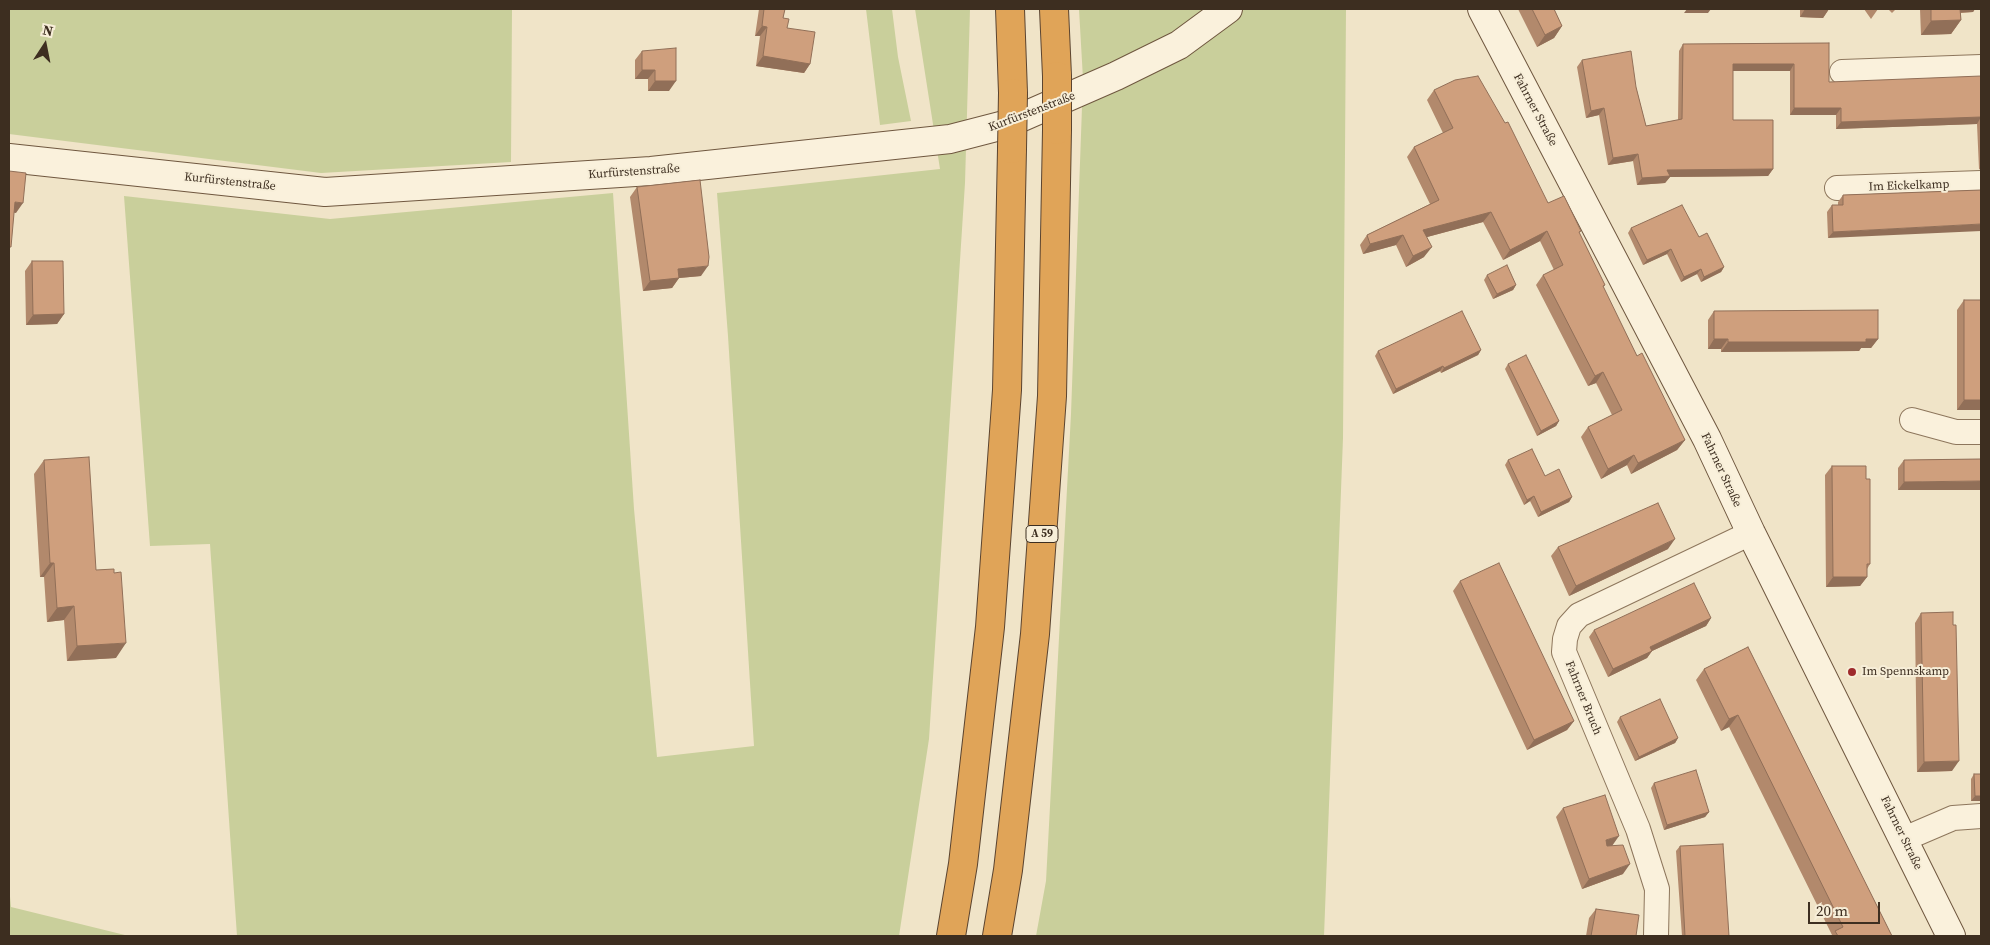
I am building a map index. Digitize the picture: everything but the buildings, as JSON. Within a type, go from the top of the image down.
[{"type":"highway","points":[[951,936],[963,864],[990,627],[1007,390],[1013,93],[1010,9]]},
{"type":"highway","name":"A 59","points":[[997,936],[1008,870],[1035,634],[1052,396],[1057,130],[1054,9]]},
{"type":"street","name":"Kurfürstenstraße","points":[[9,158],[325,192],[651,171],[950,139],[1004,125],[1075,96],[1180,46],[1228,9]]},
{"type":"street","name":"Fahrner Straße","points":[[1482,9],[1707,439],[1751,533],[1951,936]]},
{"type":"street","points":[[1842,72],[1981,67]]},
{"type":"street","name":"Im Eickelkamp","points":[[1837,188],[1981,183]]},
{"type":"street","points":[[1912,420],[1956,432],[1981,432]]},
{"type":"street","name":"Fahrner Bruch","points":[[1656,936],[1657,889],[1638,829],[1564,652],[1565,639],[1569,626],[1579,615],[1751,533]]},
{"type":"street","points":[[1904,839],[1953,818],[1981,816]]},
{"type":"green space","points":[[9,9],[512,9],[511,162],[321,173],[9,134]]},
{"type":"green space","points":[[866,9],[892,9],[898,57],[911,121],[880,125]]},
{"type":"green space","points":[[915,9],[970,9],[965,183],[929,739],[899,936],[237,936],[210,544],[150,546],[124,196],[330,219],[613,193],[634,509],[657,757],[754,746],[717,193],[940,169]]},
{"type":"green space","points":[[1079,9],[1346,9],[1343,438],[1324,936],[1036,936],[1046,881],[1071,414],[1083,79]]},
{"type":"green space","points":[[9,886],[11,907],[129,936],[9,936]]},
{"type":"place","name":"Im Spennskamp","points":[[1852,672]]}]
